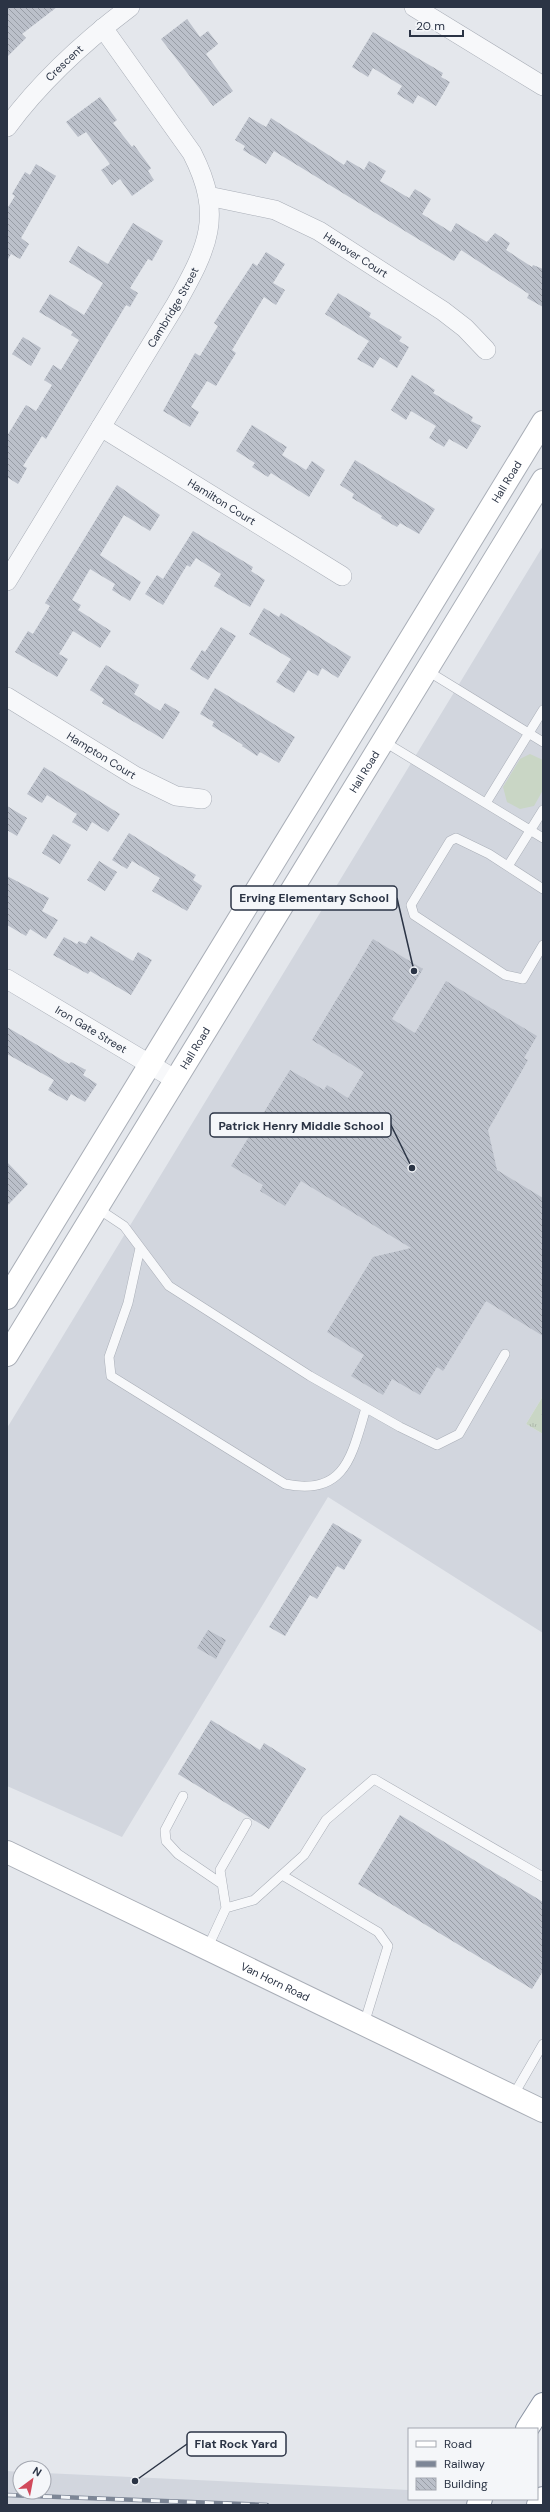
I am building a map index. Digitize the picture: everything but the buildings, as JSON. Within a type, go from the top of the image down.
[{"type":"main road","name":"Hall Road","points":[[7,1298],[543,422]]},
{"type":"main road","name":"Hall Road","points":[[7,1355],[543,480]]},
{"type":"main road","name":"Hall Road","points":[[357,725],[383,741]]},
{"type":"main road","points":[[72,1192],[97,1208]]},
{"type":"main road","name":"Van Horn Road","points":[[7,1852],[543,2111]]},
{"type":"main road","points":[[528,2428],[543,2404]]},
{"type":"main road","points":[[538,2505],[543,2498]]},
{"type":"street","name":"Crescent","points":[[7,127],[44,84],[102,28],[130,7]]},
{"type":"street","points":[[414,7],[543,86]]},
{"type":"street","name":"Cambridge Street","points":[[7,581],[200,261],[209,227],[208,196],[201,171],[192,153],[102,28]]},
{"type":"street","name":"Hanover Court","points":[[208,196],[254,204],[306,224],[443,311],[465,328],[486,350]]},
{"type":"street","name":"Hamilton Court","points":[[101,427],[342,576]]},
{"type":"street","name":"Hampton Court","points":[[7,697],[135,776],[176,796],[202,799]]},
{"type":"street","name":"Iron Gate Street","points":[[7,979],[176,1080]]},
{"type":"lane","points":[[426,670],[543,742]]},
{"type":"lane","points":[[486,803],[543,710]]},
{"type":"lane","points":[[383,741],[543,838]]},
{"type":"lane","points":[[508,866],[543,810]]},
{"type":"lane","points":[[543,889],[508,866],[456,838],[450,841],[411,905],[414,915],[505,975],[523,979],[543,944]]},
{"type":"lane","points":[[97,1208],[124,1226],[169,1286],[304,1372],[366,1408],[437,1445],[459,1434],[505,1354]]},
{"type":"lane","points":[[140,1248],[128,1303],[109,1357],[111,1376],[285,1484],[304,1488],[335,1478],[340,1472],[350,1459],[366,1408]]},
{"type":"lane","points":[[226,1908],[254,1900],[304,1855],[326,1820],[374,1779],[543,1877]]},
{"type":"lane","points":[[183,1796],[165,1830],[166,1841],[178,1854],[222,1884]]},
{"type":"lane","points":[[207,1948],[226,1908],[220,1870],[247,1823]]},
{"type":"lane","points":[[282,1875],[378,1932],[388,1946],[364,2024]]},
{"type":"lane","points":[[512,2096],[543,2044]]},
{"type":"shaded area","points":[[543,546],[543,1396],[526,1424],[543,1434],[543,1633],[328,1497],[122,1837],[7,1786],[7,1428]]},
{"type":"shaded area","points":[[7,2471],[12,2471],[12,2500],[52,2500],[52,2473],[408,2490],[408,2500],[538,2500],[543,2505],[7,2505]]},
{"type":"green space","points":[[530,754],[543,760],[543,790],[534,806],[520,809],[507,802],[503,787],[520,759]]},
{"type":"green space","points":[[543,1396],[543,1434],[526,1424]]},
{"type":"railway","points":[[7,2495],[267,2505]]},
{"type":"place","name":"Erving Elementary School","points":[[414,971]]},
{"type":"place","name":"Patrick Henry Middle School","points":[[412,1168]]},
{"type":"place","name":"Flat Rock Yard","points":[[135,2481]]}]
